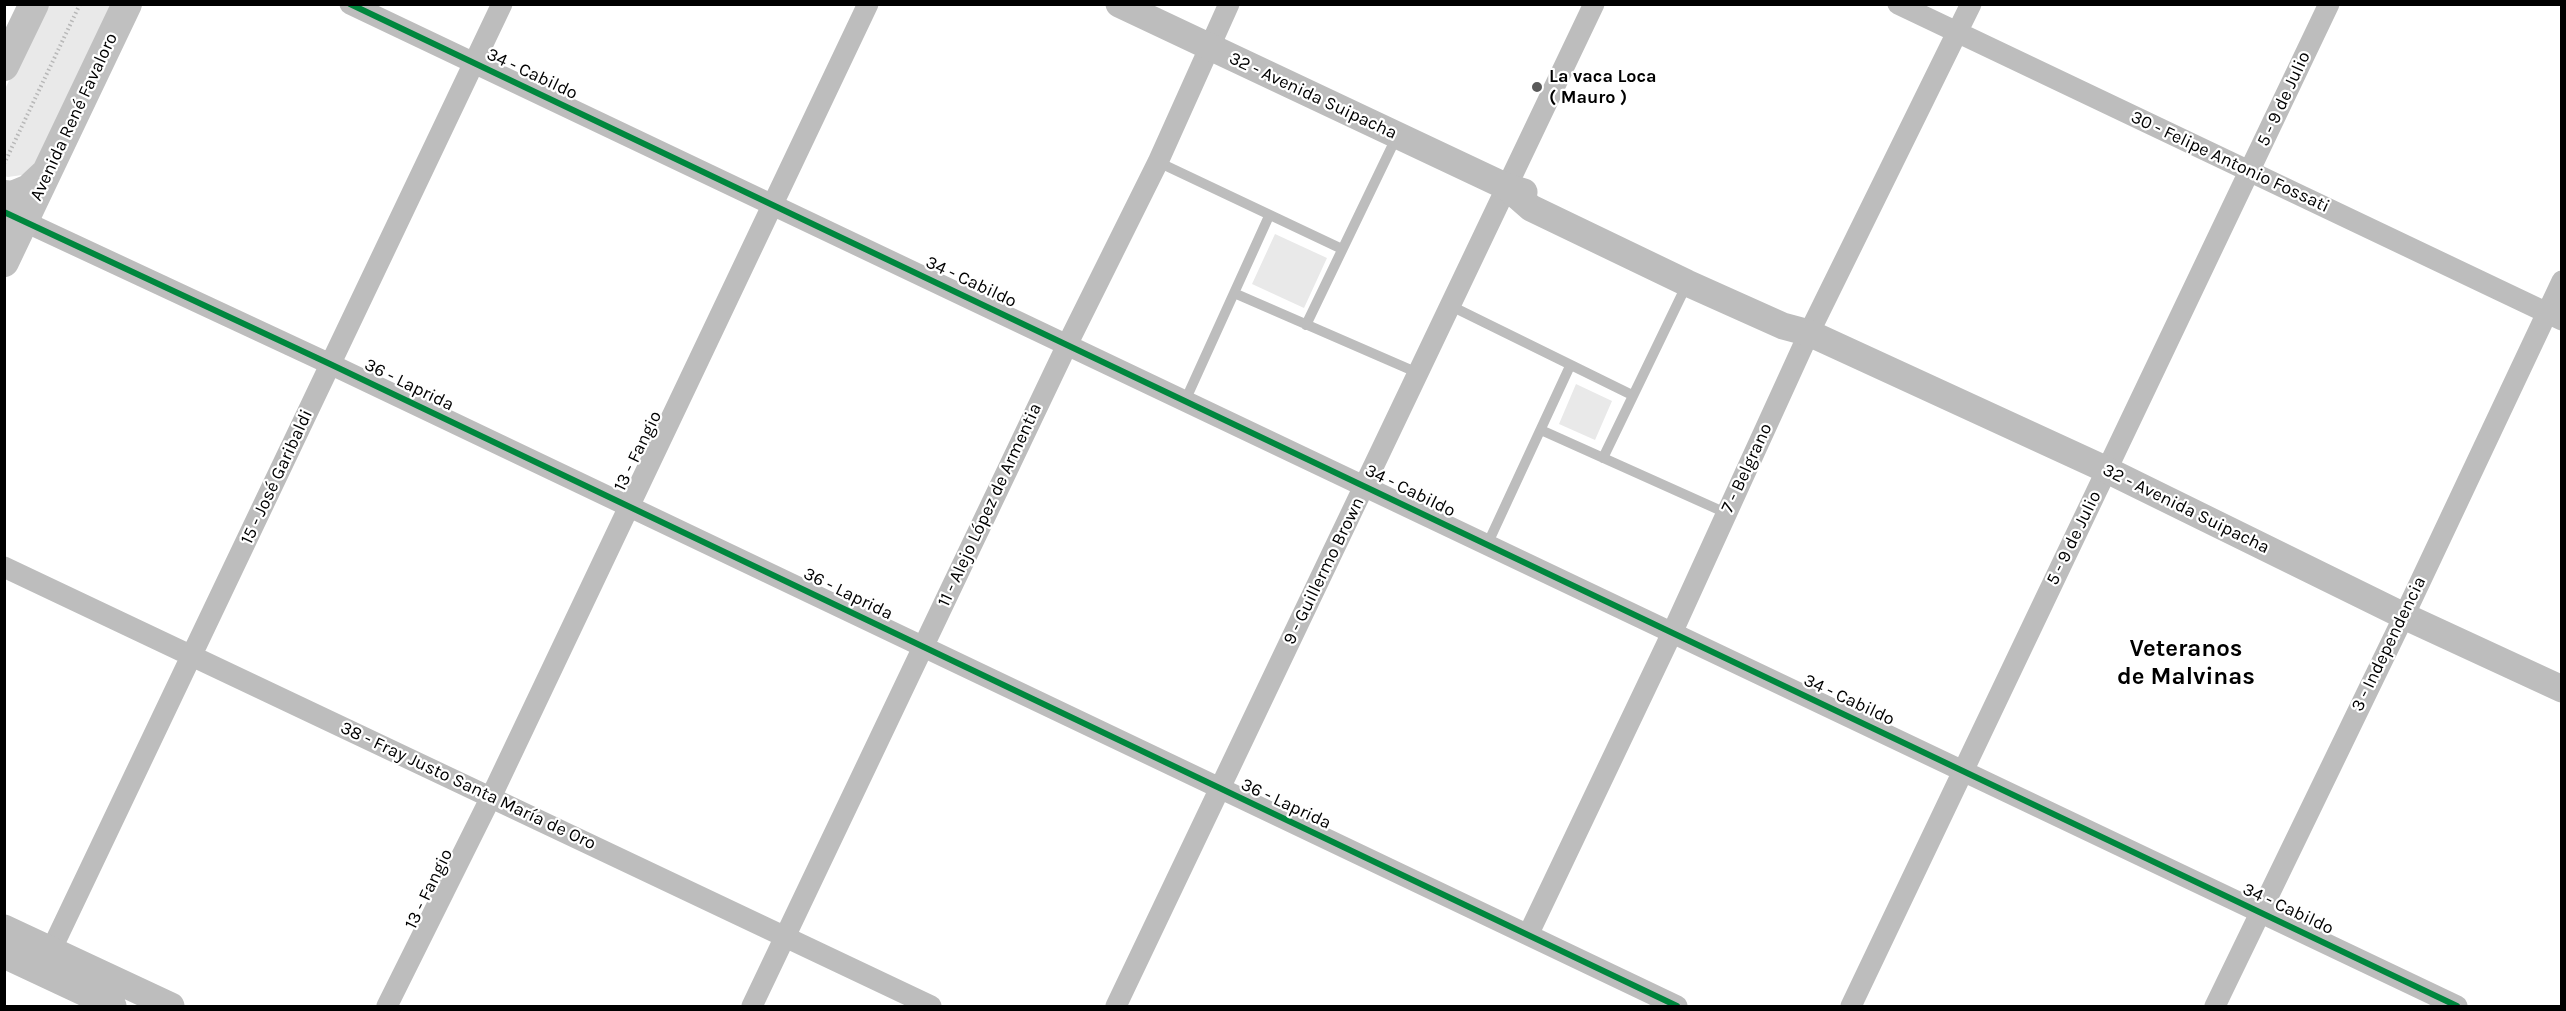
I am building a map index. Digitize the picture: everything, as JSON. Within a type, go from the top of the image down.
[{"type":"main road","points":[[4,66],[34,4]]},
{"type":"main road","name":"Avenida René Favaloro","points":[[4,262],[14,216],[47,172],[127,4]]},
{"type":"main road","points":[[4,195],[12,196],[29,189],[47,172]]},
{"type":"street","name":"34 - Cabildo","points":[[350,4],[2457,1006]]},
{"type":"street","name":"15 - José Garibaldi","points":[[46,961],[502,4]]},
{"type":"street","name":"13 - Fangio","points":[[387,1006],[491,797],[868,4]]},
{"type":"street","name":"32 - Avenida Suipacha","points":[[1119,4],[1507,188],[1536,195],[1787,314],[1809,333]]},
{"type":"street","name":"11 - Alejo López de Armentia","points":[[752,1006],[1067,345],[1158,162],[1229,4]]},
{"type":"street","name":"9 - Guillermo Brown","points":[[1116,1006],[1594,4]]},
{"type":"street","name":"30 - Felipe Antonio Fossati","points":[[1898,4],[2554,316]]},
{"type":"street","name":"7 - Belgrano","points":[[1528,935],[1672,633],[1809,333],[1971,4]]},
{"type":"street","name":"5 - 9 de Julio","points":[[1851,1006],[2329,4]]},
{"type":"street","name":"32 - Avenida Suipacha","points":[[1507,188],[1532,208],[1687,283],[1782,326],[1809,333],[2107,470],[2404,616],[2562,689]]},
{"type":"street","name":"36 - Laprida","points":[[14,216],[330,364],[1677,1006]]},
{"type":"street","name":"3 - Independencia","points":[[2215,1006],[2404,616],[2554,316],[2562,280]]},
{"type":"street","name":"38 - Fray Justo Santa María de Oro","points":[[4,567],[192,654],[931,1006]]},
{"type":"street","points":[[4,928],[46,961],[113,1006]]},
{"type":"street","points":[[4,956],[46,961],[171,1006]]},
{"type":"lane","points":[[1306,325],[1397,135]]},
{"type":"lane","points":[[1158,162],[1342,249]]},
{"type":"lane","points":[[1185,401],[1269,216]]},
{"type":"lane","points":[[1603,458],[1687,283]]},
{"type":"lane","points":[[1234,293],[1418,373]]},
{"type":"lane","points":[[1450,306],[1632,395]]},
{"type":"lane","points":[[1487,545],[1570,366]]},
{"type":"lane","points":[[1541,430],[1726,513]]},
{"type":"path","points":[[4,164],[80,4]]},
{"type":"shaded area","points":[[46,5],[114,5],[37,167],[22,175],[8,177],[4,176],[4,91]]},
{"type":"shaded area","points":[[1275,234],[1327,258],[1304,308],[1252,284]]},
{"type":"shaded area","points":[[1576,384],[1612,401],[1595,440],[1559,424]]},
{"type":"cycle path","points":[[350,4],[2457,1006]]},
{"type":"cycle path","points":[[4,212],[330,364],[1677,1006]]},
{"type":"place","name":"La vaca Loca ( Mauro )","points":[[1537,87]]},
{"type":"district","name":"Veteranos de Malvinas","points":[[2186,663]]}]
